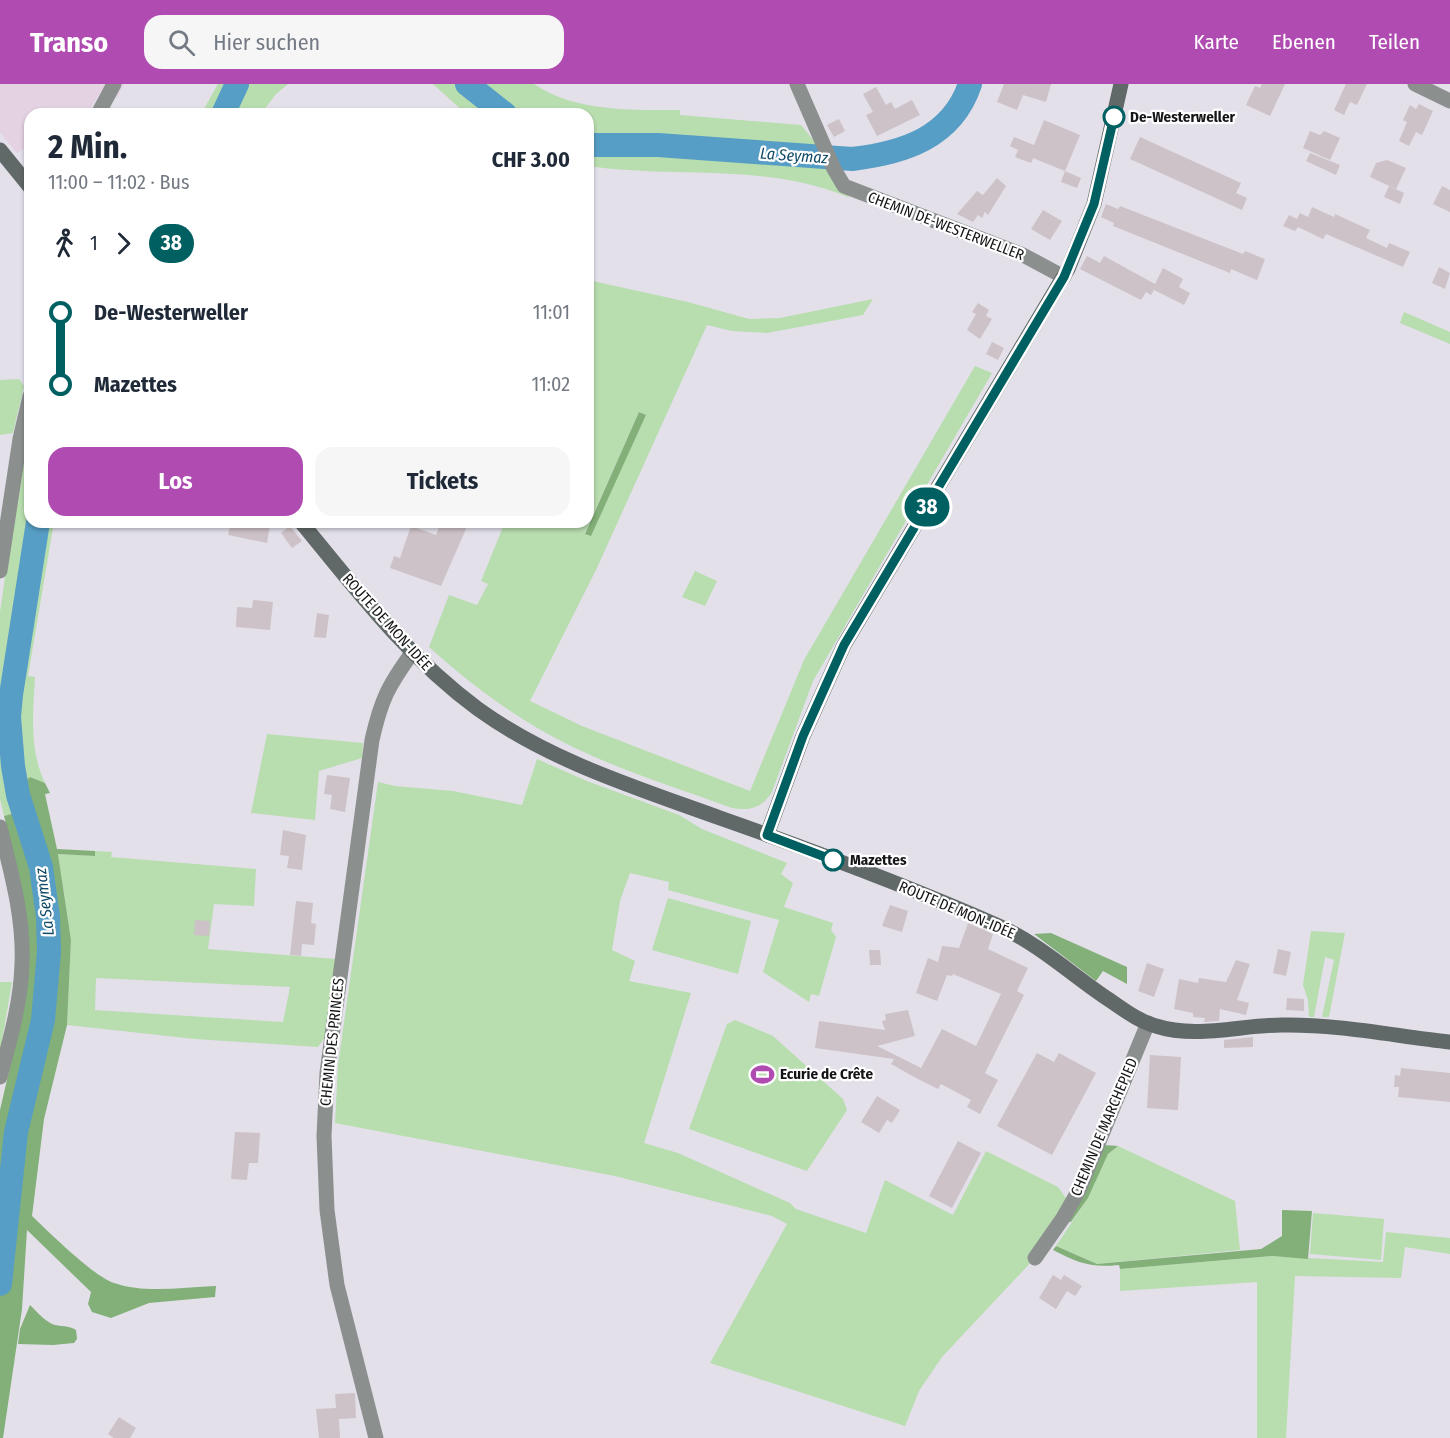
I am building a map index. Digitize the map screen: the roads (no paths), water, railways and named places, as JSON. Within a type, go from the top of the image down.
[{"type":"street","points":[[101,108],[114,84]]},
{"type":"street","name":"CHEMIN DE-WESTERWELLER","points":[[797,84],[834,169],[844,186],[1023,255],[1064,277]]},
{"type":"street","points":[[767,835],[803,736],[844,645],[1064,277],[1094,204],[1121,84]]},
{"type":"street","points":[[1415,84],[1446,94]]},
{"type":"street","points":[[0,150],[24,180]]},
{"type":"street","points":[[0,571],[24,422]]},
{"type":"street","name":"ROUTE DE MON-IDÉE","points":[[306,528],[412,653],[449,687],[480,710],[561,757],[618,781],[767,835],[1010,931],[1124,1010],[1148,1023],[1166,1029],[1197,1032],[1242,1026],[1311,1025],[1450,1042]]},
{"type":"street","name":"CHEMIN DES PRINCES","points":[[376,1438],[337,1285],[327,1210],[324,1106],[372,740],[385,695],[394,677],[412,653]]},
{"type":"street","points":[[0,827],[12,873],[20,921],[22,965],[16,1010],[0,1077]]},
{"type":"street","name":"CHEMIN DE MARCHEPIED","points":[[1035,1258],[1058,1226],[1079,1190],[1148,1023]]},
{"type":"waterway","name":"La Seymaz","points":[[226,108],[237,84]]},
{"type":"waterway","name":"La Seymaz","points":[[467,84],[497,108]]},
{"type":"waterway","name":"La Seymaz","points":[[594,145],[658,145],[852,159],[871,156],[907,147],[938,130],[951,118],[970,84]]},
{"type":"waterway","name":"La Seymaz","points":[[0,1284],[16,1132],[43,1020],[49,952],[48,917],[41,867],[18,795],[9,717],[37,528]]},
{"type":"place","name":"De-Westerweller","points":[[1114,117]]},
{"type":"place","name":"Mazettes","points":[[833,860]]},
{"type":"place","name":"Ecurie de Crête","points":[[762,1074]]}]
